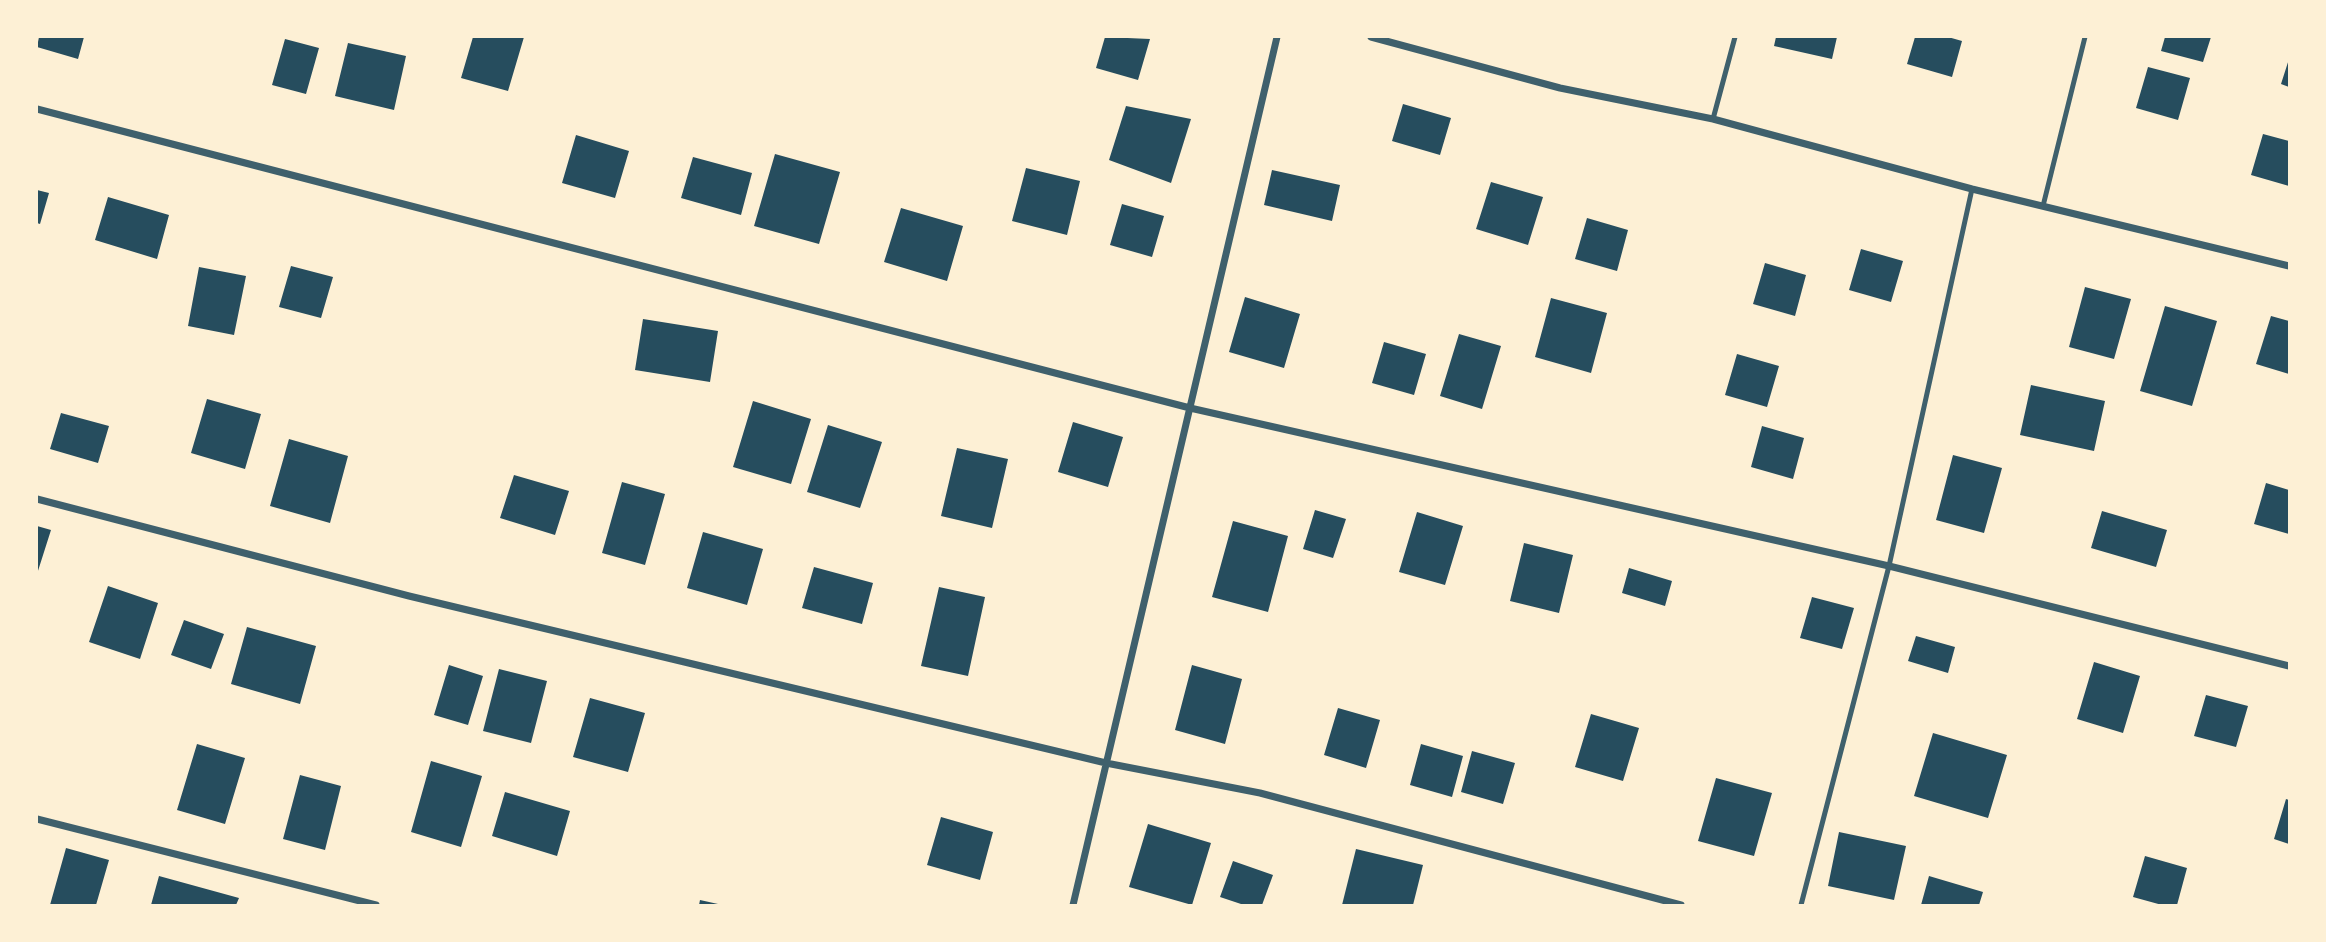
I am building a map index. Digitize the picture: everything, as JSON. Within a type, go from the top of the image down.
[{"type":"street","points":[[1073,905],[1277,37]]},
{"type":"street","points":[[1371,37],[1560,88],[1713,119],[1972,189],[2289,266]]},
{"type":"street","points":[[37,109],[1190,408],[1889,566],[2289,666]]},
{"type":"street","points":[[37,499],[410,596],[1106,763],[1260,793],[1681,905]]},
{"type":"street","points":[[37,819],[376,905]]},
{"type":"lane","points":[[1713,119],[1735,37]]},
{"type":"lane","points":[[2043,206],[2085,37]]},
{"type":"lane","points":[[1801,905],[1889,566],[1972,189]]},
{"type":"building","points":[[39,37],[84,37],[78,59],[37,47]]},
{"type":"building","points":[[473,37],[524,37],[508,91],[461,78]]},
{"type":"building","points":[[1105,37],[1150,39],[1138,80],[1096,68]]},
{"type":"building","points":[[1776,37],[1837,37],[1832,59],[1774,46]]},
{"type":"building","points":[[1915,37],[1948,37],[1962,41],[1952,77],[1907,64]]},
{"type":"building","points":[[2165,37],[2211,37],[2203,62],[2161,51]]},
{"type":"building","points":[[285,39],[319,48],[306,94],[272,85]]},
{"type":"building","points":[[348,43],[406,56],[394,110],[335,96]]},
{"type":"building","points":[[2289,59],[2289,87],[2281,84]]},
{"type":"building","points":[[2148,67],[2190,78],[2178,120],[2136,108]]},
{"type":"building","points":[[1403,104],[1451,118],[1440,155],[1392,141]]},
{"type":"building","points":[[1126,106],[1191,119],[1171,183],[1109,160]]},
{"type":"building","points":[[2263,134],[2289,141],[2289,186],[2251,175]]},
{"type":"building","points":[[576,135],[629,151],[615,198],[562,183]]},
{"type":"building","points":[[775,154],[840,172],[819,244],[754,226]]},
{"type":"building","points":[[693,157],[752,173],[741,215],[681,198]]},
{"type":"building","points":[[1026,168],[1080,181],[1067,235],[1012,221]]},
{"type":"building","points":[[1272,170],[1340,185],[1332,221],[1264,205]]},
{"type":"building","points":[[1491,182],[1543,197],[1528,245],[1476,229]]},
{"type":"building","points":[[37,190],[49,193],[40,224],[37,223]]},
{"type":"building","points":[[108,197],[169,215],[157,259],[95,240]]},
{"type":"building","points":[[1122,204],[1164,216],[1152,257],[1110,245]]},
{"type":"building","points":[[901,208],[963,226],[947,281],[884,262]]},
{"type":"building","points":[[1587,218],[1628,230],[1617,271],[1575,259]]},
{"type":"building","points":[[1861,249],[1903,261],[1891,302],[1849,290]]},
{"type":"building","points":[[1765,263],[1806,275],[1795,316],[1753,304]]},
{"type":"building","points":[[291,266],[333,277],[321,318],[279,307]]},
{"type":"building","points":[[199,267],[246,276],[234,335],[188,326]]},
{"type":"building","points":[[2085,287],[2131,299],[2114,359],[2069,347]]},
{"type":"building","points":[[1245,297],[1300,314],[1284,368],[1229,352]]},
{"type":"building","points":[[1551,298],[1607,313],[1591,373],[1535,357]]},
{"type":"building","points":[[2165,306],[2217,321],[2192,406],[2140,391]]},
{"type":"building","points":[[2271,316],[2289,321],[2289,374],[2256,364]]},
{"type":"building","points":[[643,319],[718,331],[710,382],[635,370]]},
{"type":"building","points":[[1459,334],[1501,346],[1482,409],[1440,396]]},
{"type":"building","points":[[1384,342],[1426,354],[1414,395],[1372,383]]},
{"type":"building","points":[[1737,354],[1779,366],[1767,407],[1725,395]]},
{"type":"building","points":[[2031,385],[2105,401],[2094,451],[2020,435]]},
{"type":"building","points":[[207,399],[261,414],[245,469],[191,453]]},
{"type":"building","points":[[753,401],[811,419],[791,484],[733,467]]},
{"type":"building","points":[[61,413],[109,426],[98,463],[50,449]]},
{"type":"building","points":[[1073,422],[1123,437],[1108,487],[1058,472]]},
{"type":"building","points":[[828,425],[882,442],[860,508],[807,492]]},
{"type":"building","points":[[1762,426],[1804,438],[1793,479],[1751,467]]},
{"type":"building","points":[[289,439],[348,456],[330,523],[270,506]]},
{"type":"building","points":[[957,448],[1008,459],[992,528],[941,516]]},
{"type":"building","points":[[1953,455],[2002,468],[1984,533],[1936,520]]},
{"type":"building","points":[[514,475],[569,491],[555,535],[500,518]]},
{"type":"building","points":[[622,482],[665,494],[645,565],[602,553]]},
{"type":"building","points":[[2266,483],[2289,490],[2289,534],[2254,524]]},
{"type":"building","points":[[1315,510],[1346,519],[1333,558],[1303,549]]},
{"type":"building","points":[[2102,511],[2167,530],[2156,567],[2091,548]]},
{"type":"building","points":[[1417,512],[1463,526],[1445,585],[1399,572]]},
{"type":"building","points":[[1233,521],[1288,536],[1268,612],[1212,597]]},
{"type":"building","points":[[37,526],[51,530],[37,574]]},
{"type":"building","points":[[703,532],[763,549],[747,605],[687,588]]},
{"type":"building","points":[[1524,543],[1573,555],[1559,613],[1510,601]]},
{"type":"building","points":[[814,567],[873,583],[862,624],[802,608]]},
{"type":"building","points":[[1629,568],[1672,581],[1665,606],[1622,593]]},
{"type":"building","points":[[108,586],[158,603],[140,659],[89,642]]},
{"type":"building","points":[[939,587],[985,597],[968,676],[921,666]]},
{"type":"building","points":[[1812,597],[1854,608],[1842,649],[1800,638]]},
{"type":"building","points":[[184,620],[224,634],[211,669],[171,655]]},
{"type":"building","points":[[247,627],[316,646],[300,704],[231,684]]},
{"type":"building","points":[[1916,636],[1955,647],[1948,673],[1908,661]]},
{"type":"building","points":[[2094,662],[2140,676],[2123,733],[2077,719]]},
{"type":"building","points":[[449,665],[483,676],[468,725],[434,715]]},
{"type":"building","points":[[1192,665],[1242,679],[1225,744],[1175,730]]},
{"type":"building","points":[[499,669],[547,681],[531,743],[483,731]]},
{"type":"building","points":[[2206,695],[2248,706],[2236,747],[2194,736]]},
{"type":"building","points":[[590,698],[645,713],[628,772],[573,757]]},
{"type":"building","points":[[1338,708],[1380,720],[1366,768],[1324,755]]},
{"type":"building","points":[[1591,714],[1639,728],[1623,781],[1575,767]]},
{"type":"building","points":[[1933,733],[2007,755],[1988,818],[1914,796]]},
{"type":"building","points":[[197,744],[245,758],[225,824],[177,810]]},
{"type":"building","points":[[1421,744],[1463,756],[1452,797],[1410,785]]},
{"type":"building","points":[[1472,751],[1515,763],[1503,804],[1461,792]]},
{"type":"building","points":[[431,761],[482,776],[461,847],[411,832]]},
{"type":"building","points":[[300,775],[341,786],[325,850],[283,839]]},
{"type":"building","points":[[1716,778],[1772,793],[1754,856],[1698,841]]},
{"type":"building","points":[[505,792],[570,811],[557,856],[492,836]]},
{"type":"building","points":[[2286,799],[2289,800],[2289,844],[2274,839]]},
{"type":"building","points":[[941,817],[993,832],[980,880],[927,865]]},
{"type":"building","points":[[1148,824],[1211,843],[1192,905],[1129,887]]},
{"type":"building","points":[[1839,832],[1906,846],[1894,900],[1828,886]]},
{"type":"building","points":[[66,848],[109,860],[96,905],[50,905]]},
{"type":"building","points":[[1356,849],[1423,865],[1413,905],[1342,905]]},
{"type":"building","points":[[2145,856],[2187,868],[2177,905],[2162,905],[2133,897]]},
{"type":"building","points":[[1233,861],[1273,875],[1262,905],[1244,905],[1220,897]]},
{"type":"building","points":[[159,876],[239,898],[236,905],[151,905]]},
{"type":"building","points":[[1929,876],[1983,892],[1979,905],[1921,905]]},
{"type":"building","points":[[700,900],[718,904],[699,905]]}]
